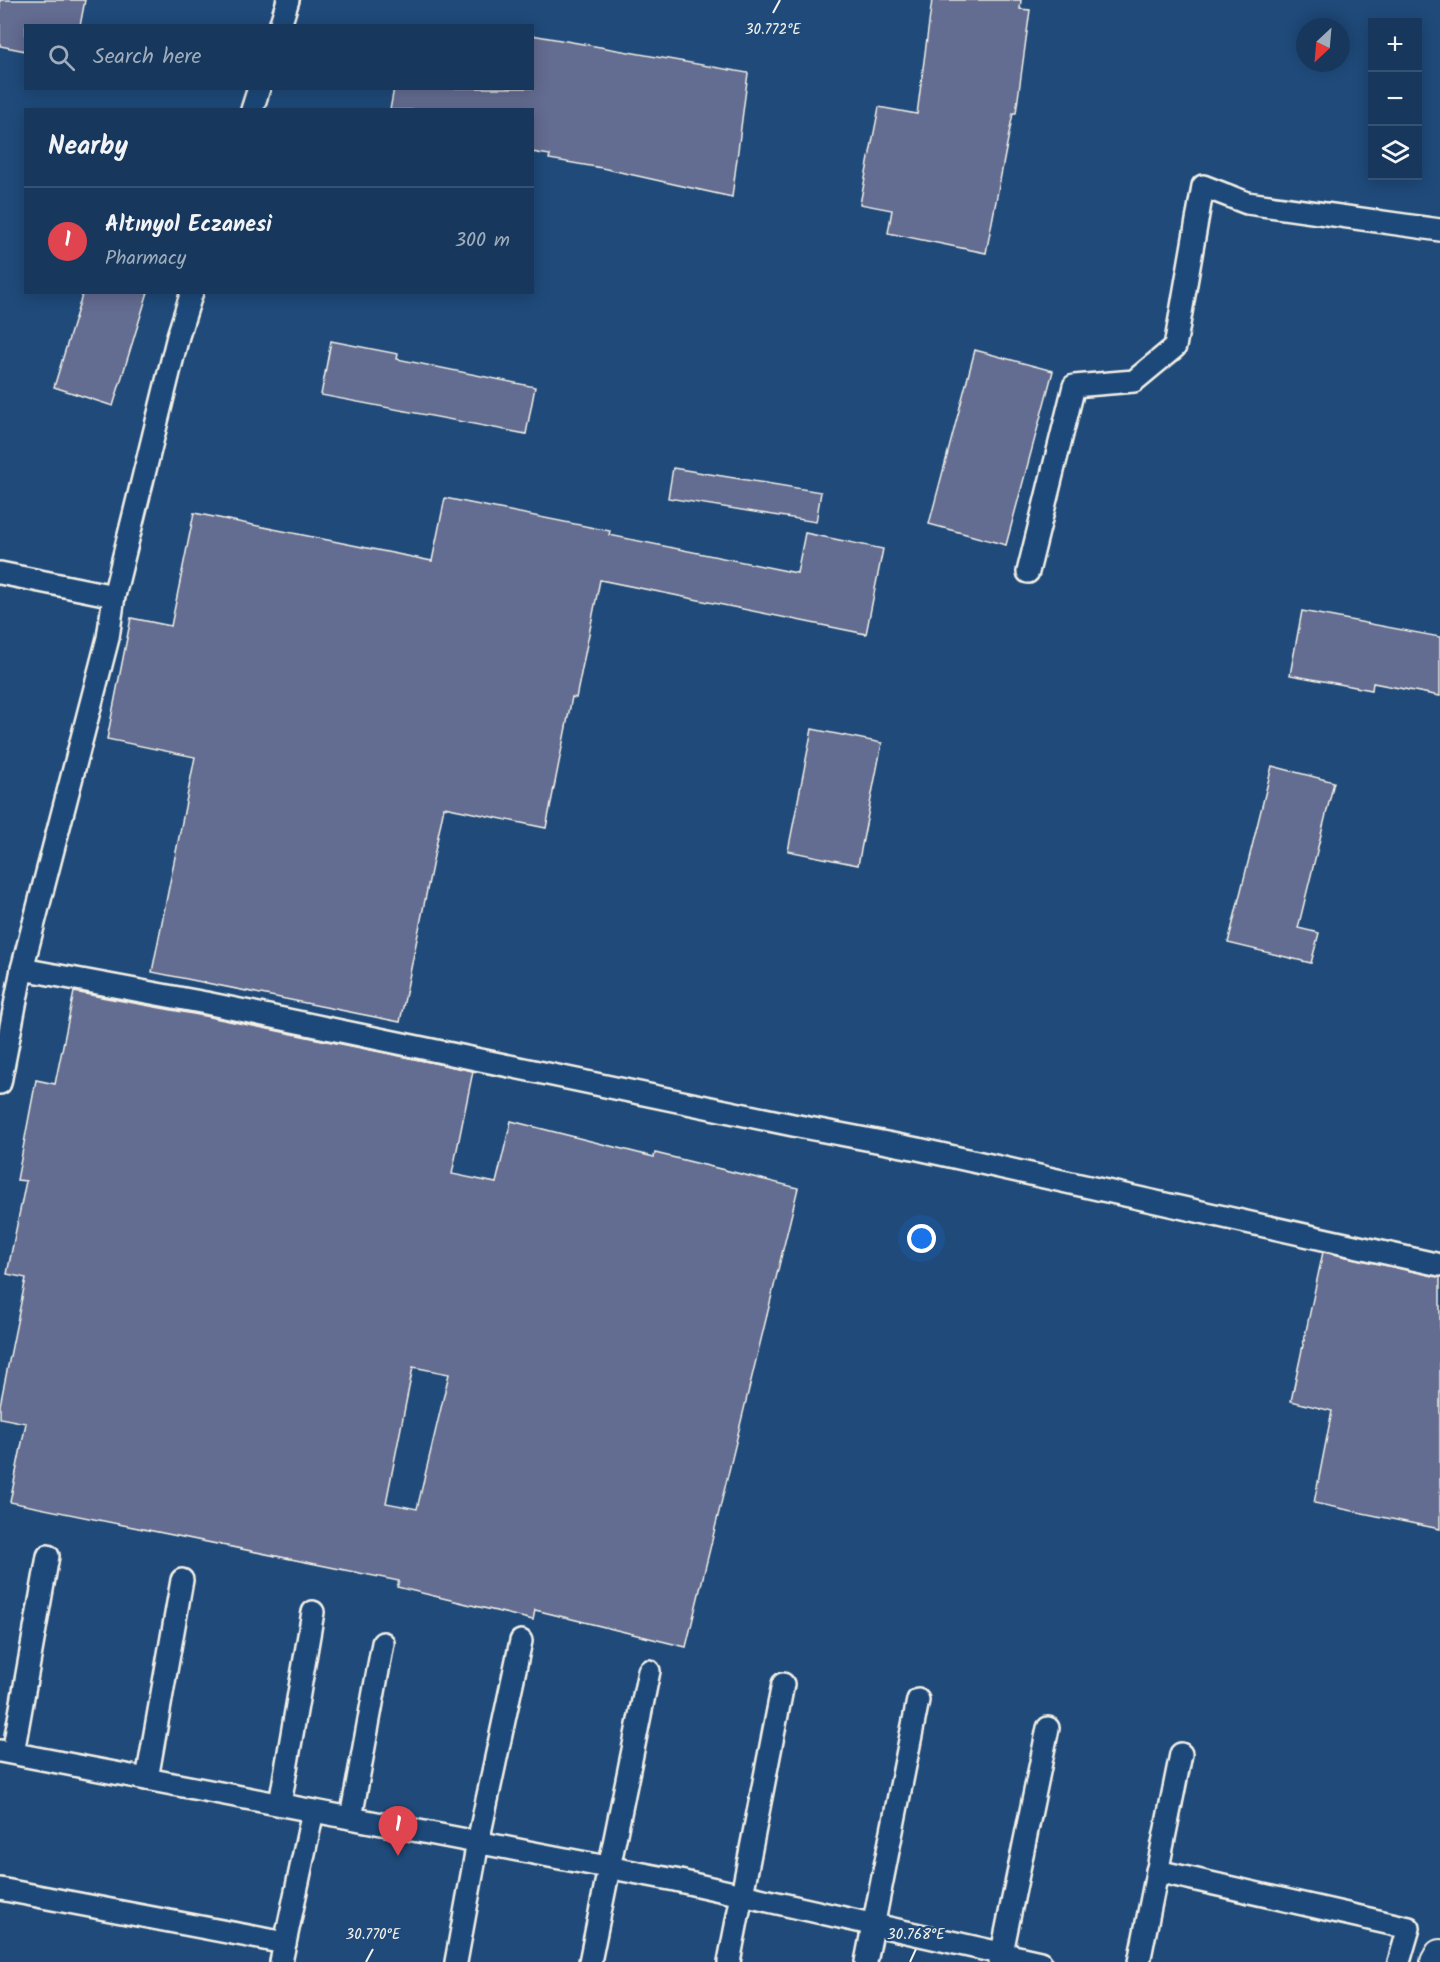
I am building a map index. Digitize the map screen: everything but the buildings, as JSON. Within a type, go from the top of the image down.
[{"type":"street","points":[[281,24],[288,0]]},
{"type":"street","points":[[253,108],[258,90]]},
{"type":"street","points":[[1028,572],[1074,386],[1134,381],[1174,348],[1203,186],[1247,203],[1440,230]]},
{"type":"street","points":[[0,1083],[22,969],[108,638],[114,596],[178,336],[191,294]]},
{"type":"street","points":[[0,573],[114,596]]},
{"type":"street","points":[[22,969],[206,1003],[918,1149],[1440,1265]]},
{"type":"street","points":[[48,1556],[6,1752],[610,1868],[873,1924],[1001,1958],[1040,1962]]},
{"type":"street","points":[[147,1779],[182,1580]]},
{"type":"street","points":[[280,1804],[313,1612]]},
{"type":"street","points":[[456,1962],[478,1842],[520,1641]]},
{"type":"street","points":[[351,1818],[383,1643]]},
{"type":"street","points":[[590,1962],[649,1671]]},
{"type":"street","points":[[729,1962],[783,1684]]},
{"type":"street","points":[[866,1962],[918,1700]]},
{"type":"street","points":[[1001,1958],[1048,1728]]},
{"type":"street","points":[[1138,1962],[1181,1754]]},
{"type":"street","points":[[0,1889],[283,1952],[313,1811]]},
{"type":"street","points":[[1157,1871],[1409,1928],[1398,1962]]},
{"type":"street","points":[[1436,1962],[1440,1955]]},
{"type":"place","name":"Altınyol Eczanesi","points":[[398,1856]]}]
